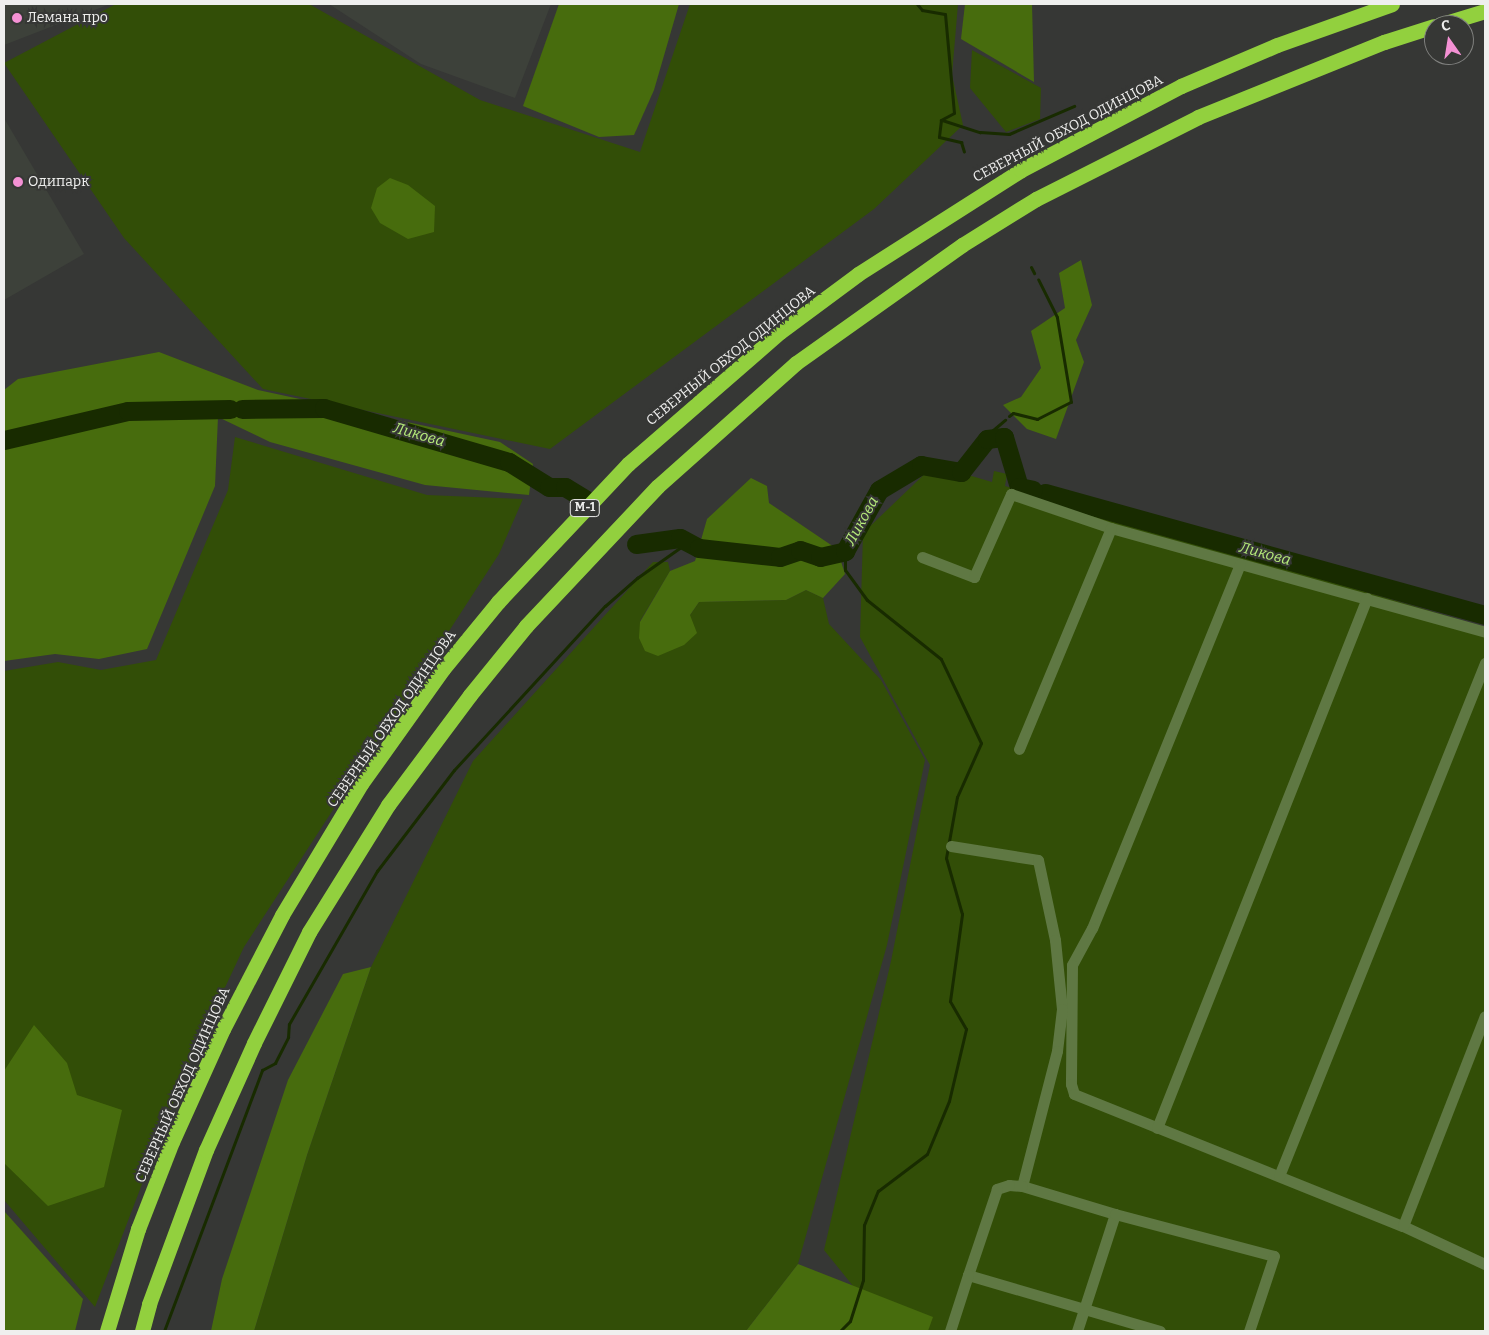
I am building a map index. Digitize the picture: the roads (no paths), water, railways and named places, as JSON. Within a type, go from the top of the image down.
[{"type":"highway","name":"СЕВЕРНЫЙ ОБХОД ОДИНЦОВА","points":[[107,1331],[138,1229],[172,1142],[223,1029],[282,916],[362,784],[443,669],[498,602],[580,512],[690,406],[780,332],[941,218],[1021,170],[1182,86],[1277,45],[1392,4]]},
{"type":"highway","points":[[1472,15],[1485,11]]},
{"type":"highway","name":"М-1","points":[[142,1331],[152,1296],[206,1150],[254,1044],[309,932],[388,805],[470,695],[526,626],[658,486],[796,363],[899,288],[1036,199],[1198,117],[1375,46],[1424,29]]},
{"type":"street","points":[[922,557],[974,577],[1011,494],[1112,528],[1485,632]]},
{"type":"street","points":[[1020,749],[1112,528]]},
{"type":"street","points":[[1240,564],[1092,928],[1072,965],[1071,1084],[1074,1094],[1403,1226],[1485,1264]]},
{"type":"street","points":[[1157,1128],[1367,598]]},
{"type":"street","points":[[1280,1176],[1485,663]]},
{"type":"street","points":[[951,846],[1038,860],[1055,940],[1062,1009],[1057,1051],[1022,1186]]},
{"type":"street","points":[[1403,1226],[1485,1016]]},
{"type":"street","points":[[950,1331],[997,1190],[1010,1184],[1274,1256],[1249,1331]]},
{"type":"street","points":[[1077,1331],[1115,1214]]},
{"type":"street","points":[[968,1275],[1160,1331]]},
{"type":"waterway","points":[[917,4],[922,10],[945,14],[954,113],[941,120],[939,137],[961,142],[964,152]]},
{"type":"waterway","points":[[942,120],[980,132],[1009,134],[1074,106]]},
{"type":"waterway","points":[[1031,267],[1034,273]]},
{"type":"waterway","points":[[1009,416],[1013,413],[1037,419],[1071,402],[1057,317],[1038,279]]},
{"type":"waterway","name":"Ликова","points":[[242,409],[324,408],[509,462],[549,487],[565,487],[585,499]]},
{"type":"waterway","name":"Ликова","points":[[4,440],[128,411],[230,409]]},
{"type":"waterway","points":[[994,438],[993,430],[1005,420]]},
{"type":"waterway","name":"Ликова","points":[[636,544],[680,538],[699,548],[780,557],[800,550],[820,557],[845,551],[879,490],[921,465],[961,472],[987,439],[1004,437],[1019,487],[1033,490]]},
{"type":"waterway","name":"Ликова","points":[[1045,493],[1485,615]]},
{"type":"waterway","points":[[164,1331],[262,1070],[275,1063],[288,1037],[289,1024],[377,871],[454,770],[605,606],[637,578],[688,542]]},
{"type":"waterway","points":[[840,1331],[850,1321],[863,1280],[864,1225],[878,1191],[927,1154],[949,1101],[966,1029],[950,1001],[962,914],[946,858],[957,797],[981,743],[941,659],[867,600],[845,570],[845,551]]},
{"type":"place","name":"Лемана про","points":[[17,18]]},
{"type":"place","name":"Одипарк","points":[[18,182]]}]
